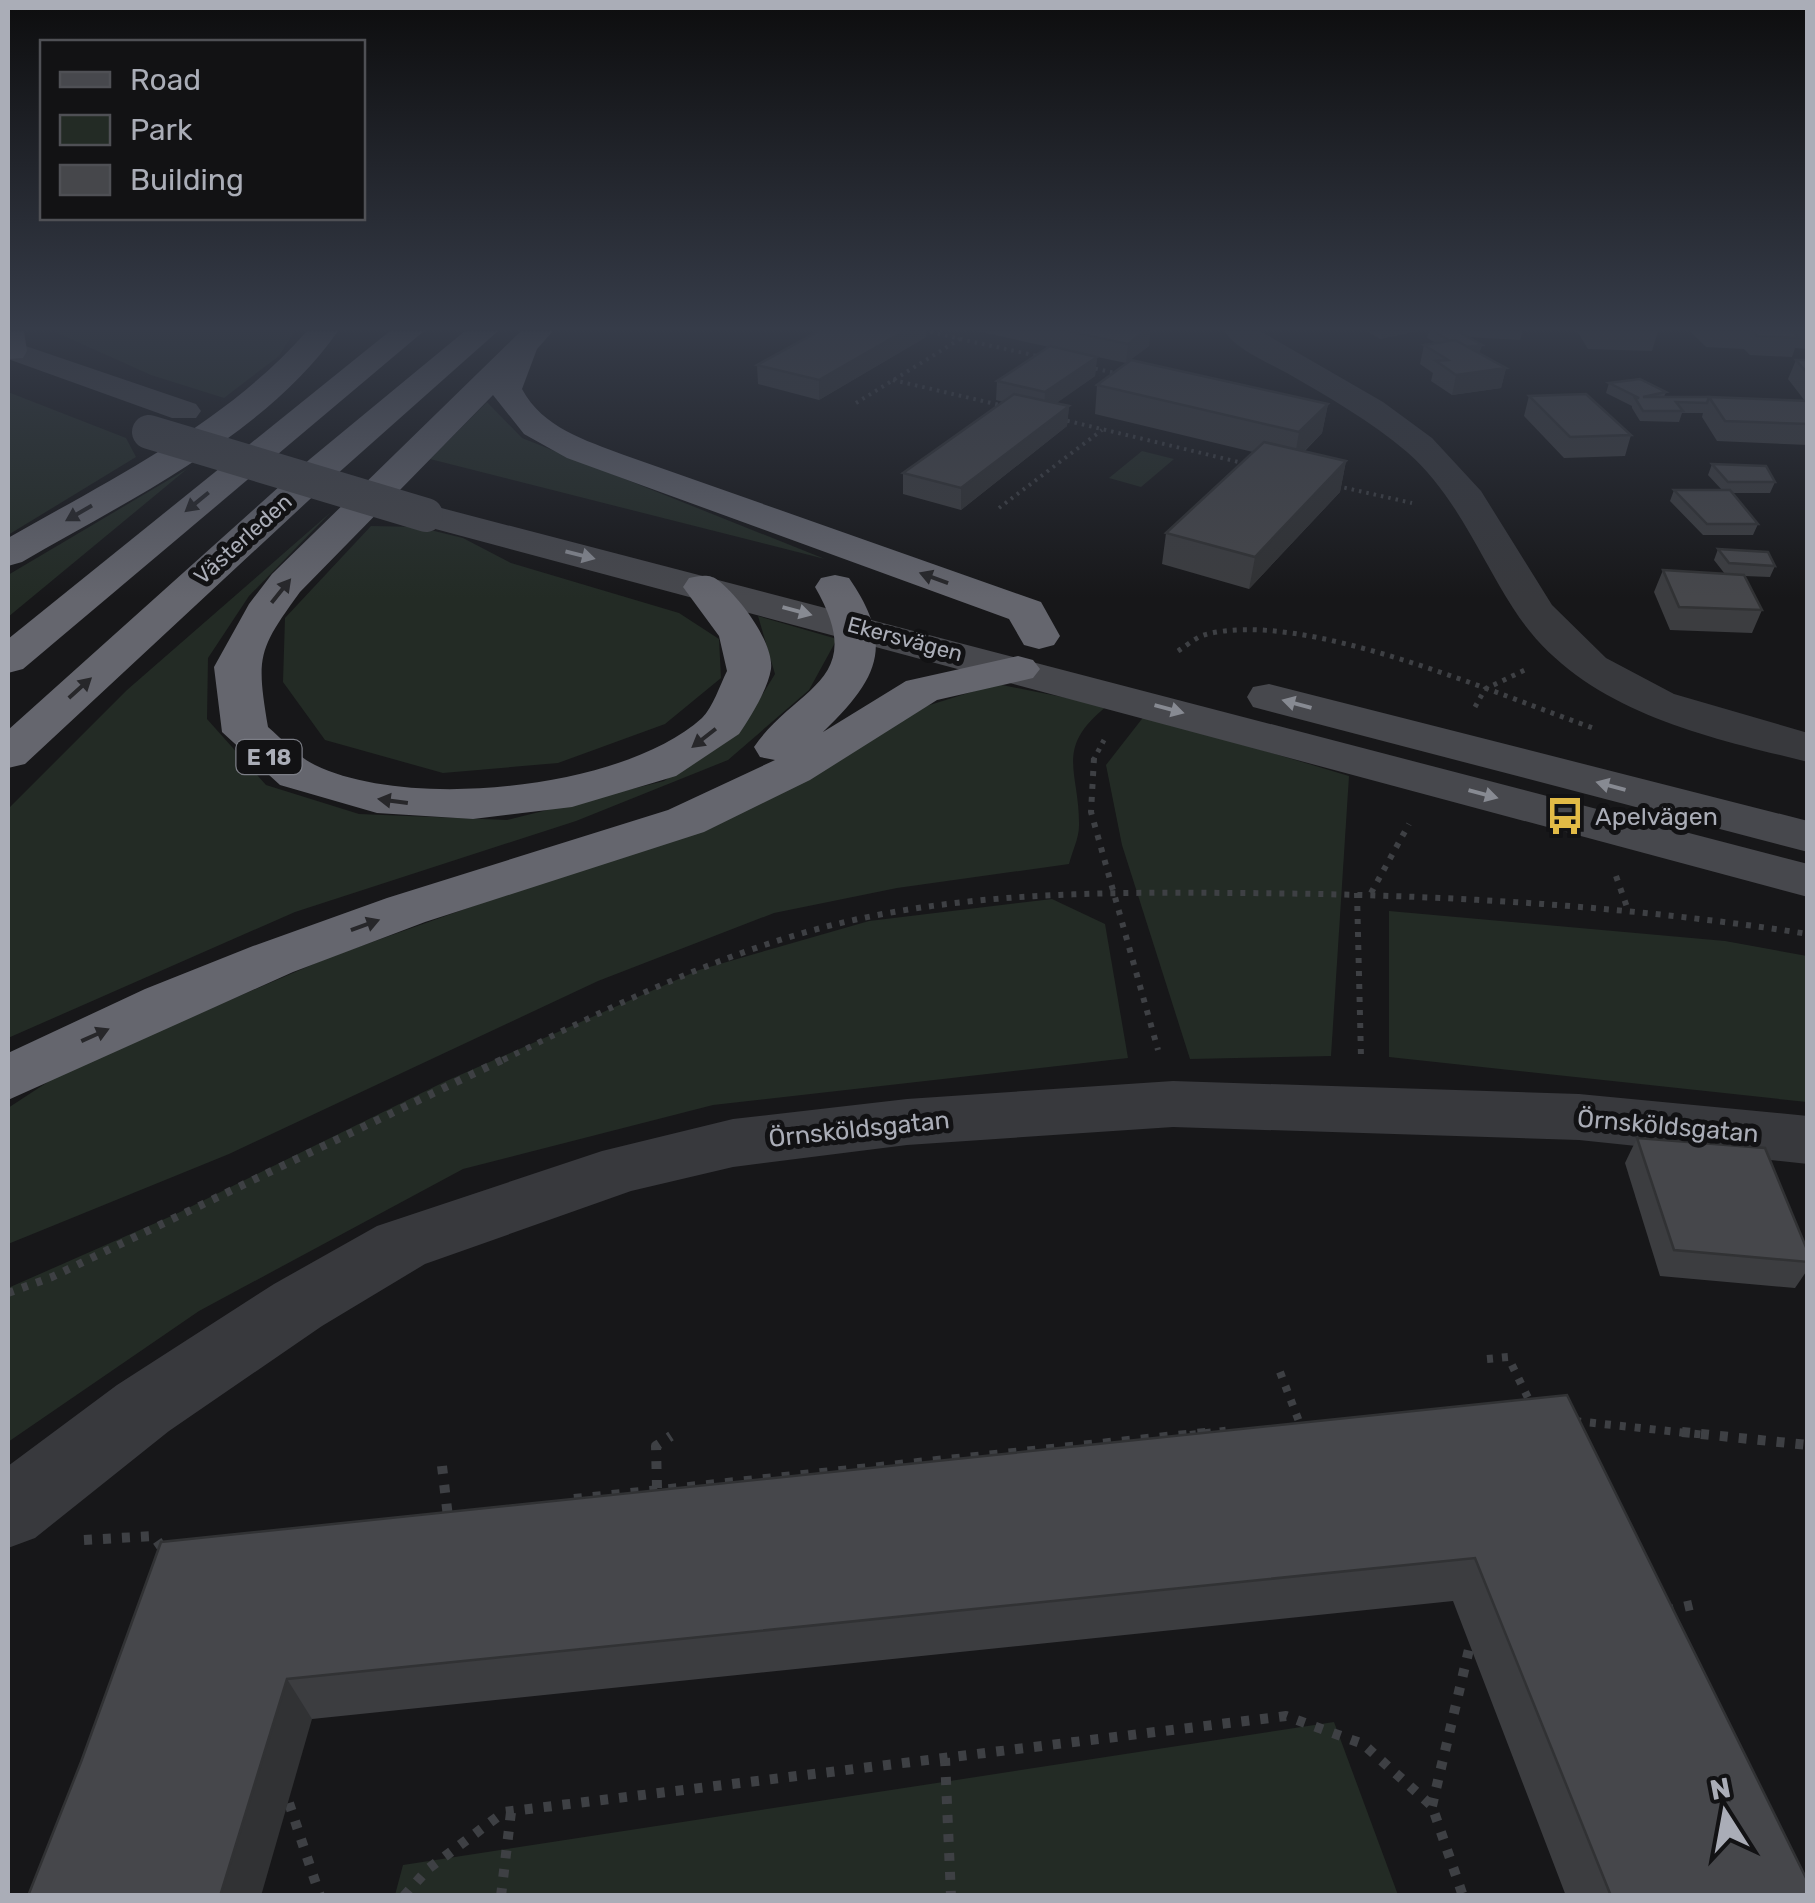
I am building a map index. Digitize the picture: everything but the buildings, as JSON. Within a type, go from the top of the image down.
[{"type":"highway","points":[[8,554],[171,460],[226,420]]},
{"type":"highway","points":[[8,660],[301,420]]},
{"type":"highway","name":"Västerleden","points":[[8,754],[379,420]]},
{"type":"highway","name":"E 18","points":[[450,420],[286,584],[262,616],[237,666],[233,693],[237,716],[247,736],[278,763],[322,786],[401,803],[491,804],[652,772],[702,743],[726,720],[750,673],[742,636],[703,587]]},
{"type":"highway","name":"E 18","points":[[524,420],[545,434],[611,462],[1026,612],[1028,652]]},
{"type":"highway","points":[[585,854],[718,791],[774,750],[829,702],[853,660],[856,626],[835,586]]},
{"type":"highway","points":[[8,1078],[166,1003],[274,959],[406,910],[686,821],[754,791],[922,690],[1028,652]]},
{"type":"main road","name":"Ekersvägen","points":[[127,420],[149,432],[426,515],[856,626],[1028,652],[1184,664],[1808,837]]},
{"type":"main road","name":"Ekersvägen","points":[[212,420],[462,490],[835,586],[1028,652],[1075,684],[1808,882]]},
{"type":"street","points":[[1382,420],[1444,468],[1536,614],[1586,666],[1628,692],[1808,748]]},
{"type":"street","name":"Örnsköldsgatan","points":[[8,1512],[142,1408],[298,1305],[415,1240],[626,1168],[734,1144],[907,1122],[1172,1104],[1579,1117],[1808,1140]]},
{"type":"path","points":[[1063,420],[1249,465]]},
{"type":"path","points":[[999,508],[1103,430]]},
{"type":"path","points":[[1322,482],[1413,503]]},
{"type":"path","points":[[1184,664],[1203,635],[1262,632],[1398,661],[1485,689]]},
{"type":"path","points":[[1111,732],[1091,764],[1091,812],[1117,892],[1172,1104]]},
{"type":"path","points":[[1371,893],[1396,842],[1416,813]]},
{"type":"path","points":[[1611,861],[1628,910]]},
{"type":"path","points":[[8,1293],[52,1277],[628,1000],[718,961],[867,917],[944,904],[1117,892],[1371,893],[1628,910],[1808,934]]},
{"type":"path","points":[[1357,894],[1362,1108]]},
{"type":"path","points":[[1487,1359],[1508,1356],[1538,1418]]},
{"type":"path","points":[[1280,1372],[1300,1424]]},
{"type":"path","points":[[1558,1420],[1808,1445]]},
{"type":"path","points":[[1280,1426],[1320,1424]]},
{"type":"path","points":[[562,1501],[1241,1429]]},
{"type":"path","points":[[657,1488],[656,1446],[671,1436]]},
{"type":"path","points":[[442,1466],[448,1516]]},
{"type":"path","points":[[429,1519],[467,1514]]},
{"type":"path","points":[[62,1541],[154,1536],[167,1556]]},
{"type":"path","points":[[1644,1616],[1700,1603]]},
{"type":"path","points":[[1432,1806],[1470,1646]]},
{"type":"path","points":[[404,1896],[428,1868],[504,1812],[1286,1716],[1363,1744],[1432,1806],[1463,1896]]},
{"type":"path","points":[[945,1758],[952,1896]]},
{"type":"path","points":[[288,1803],[320,1896]]},
{"type":"path","points":[[502,1896],[511,1812]]},
{"type":"green space","points":[[8,420],[79,420],[126,438],[136,457],[8,535]]},
{"type":"green space","points":[[469,420],[504,420],[522,438],[825,559],[430,459]]},
{"type":"green space","points":[[1142,451],[1174,459],[1141,487],[1109,478]]},
{"type":"green space","points":[[187,469],[8,617],[8,575]]},
{"type":"green space","points":[[331,512],[249,596],[208,658],[207,719],[266,785],[359,814],[507,820],[664,781],[743,726],[775,674],[758,616],[837,639],[809,690],[728,760],[576,821],[295,912],[8,1038],[8,809],[127,690]]},
{"type":"green space","points":[[371,526],[418,527],[463,538],[511,563],[679,613],[719,639],[721,678],[665,724],[558,763],[443,773],[325,740],[283,682],[285,618]]},
{"type":"green space","points":[[997,684],[1107,706],[1090,721],[1075,748],[1079,826],[1069,864],[897,888],[774,913],[598,981],[229,1154],[8,1244],[8,1108],[63,1072],[330,957],[597,862],[888,718]]},
{"type":"green space","points":[[1145,715],[1349,776],[1331,1056],[1190,1059],[1122,845],[1106,765]]},
{"type":"green space","points":[[1052,899],[1105,924],[1128,1058],[713,1105],[463,1169],[199,1311],[8,1442],[8,1288],[176,1214],[444,1082],[699,970],[869,921]]},
{"type":"green space","points":[[1389,911],[1725,941],[1807,956],[1807,1102],[1389,1057]]},
{"type":"green space","points":[[1334,1722],[1398,1895],[395,1895],[403,1865]]},
{"type":"place","name":"Apelvägen","points":[[1565,816]]}]
